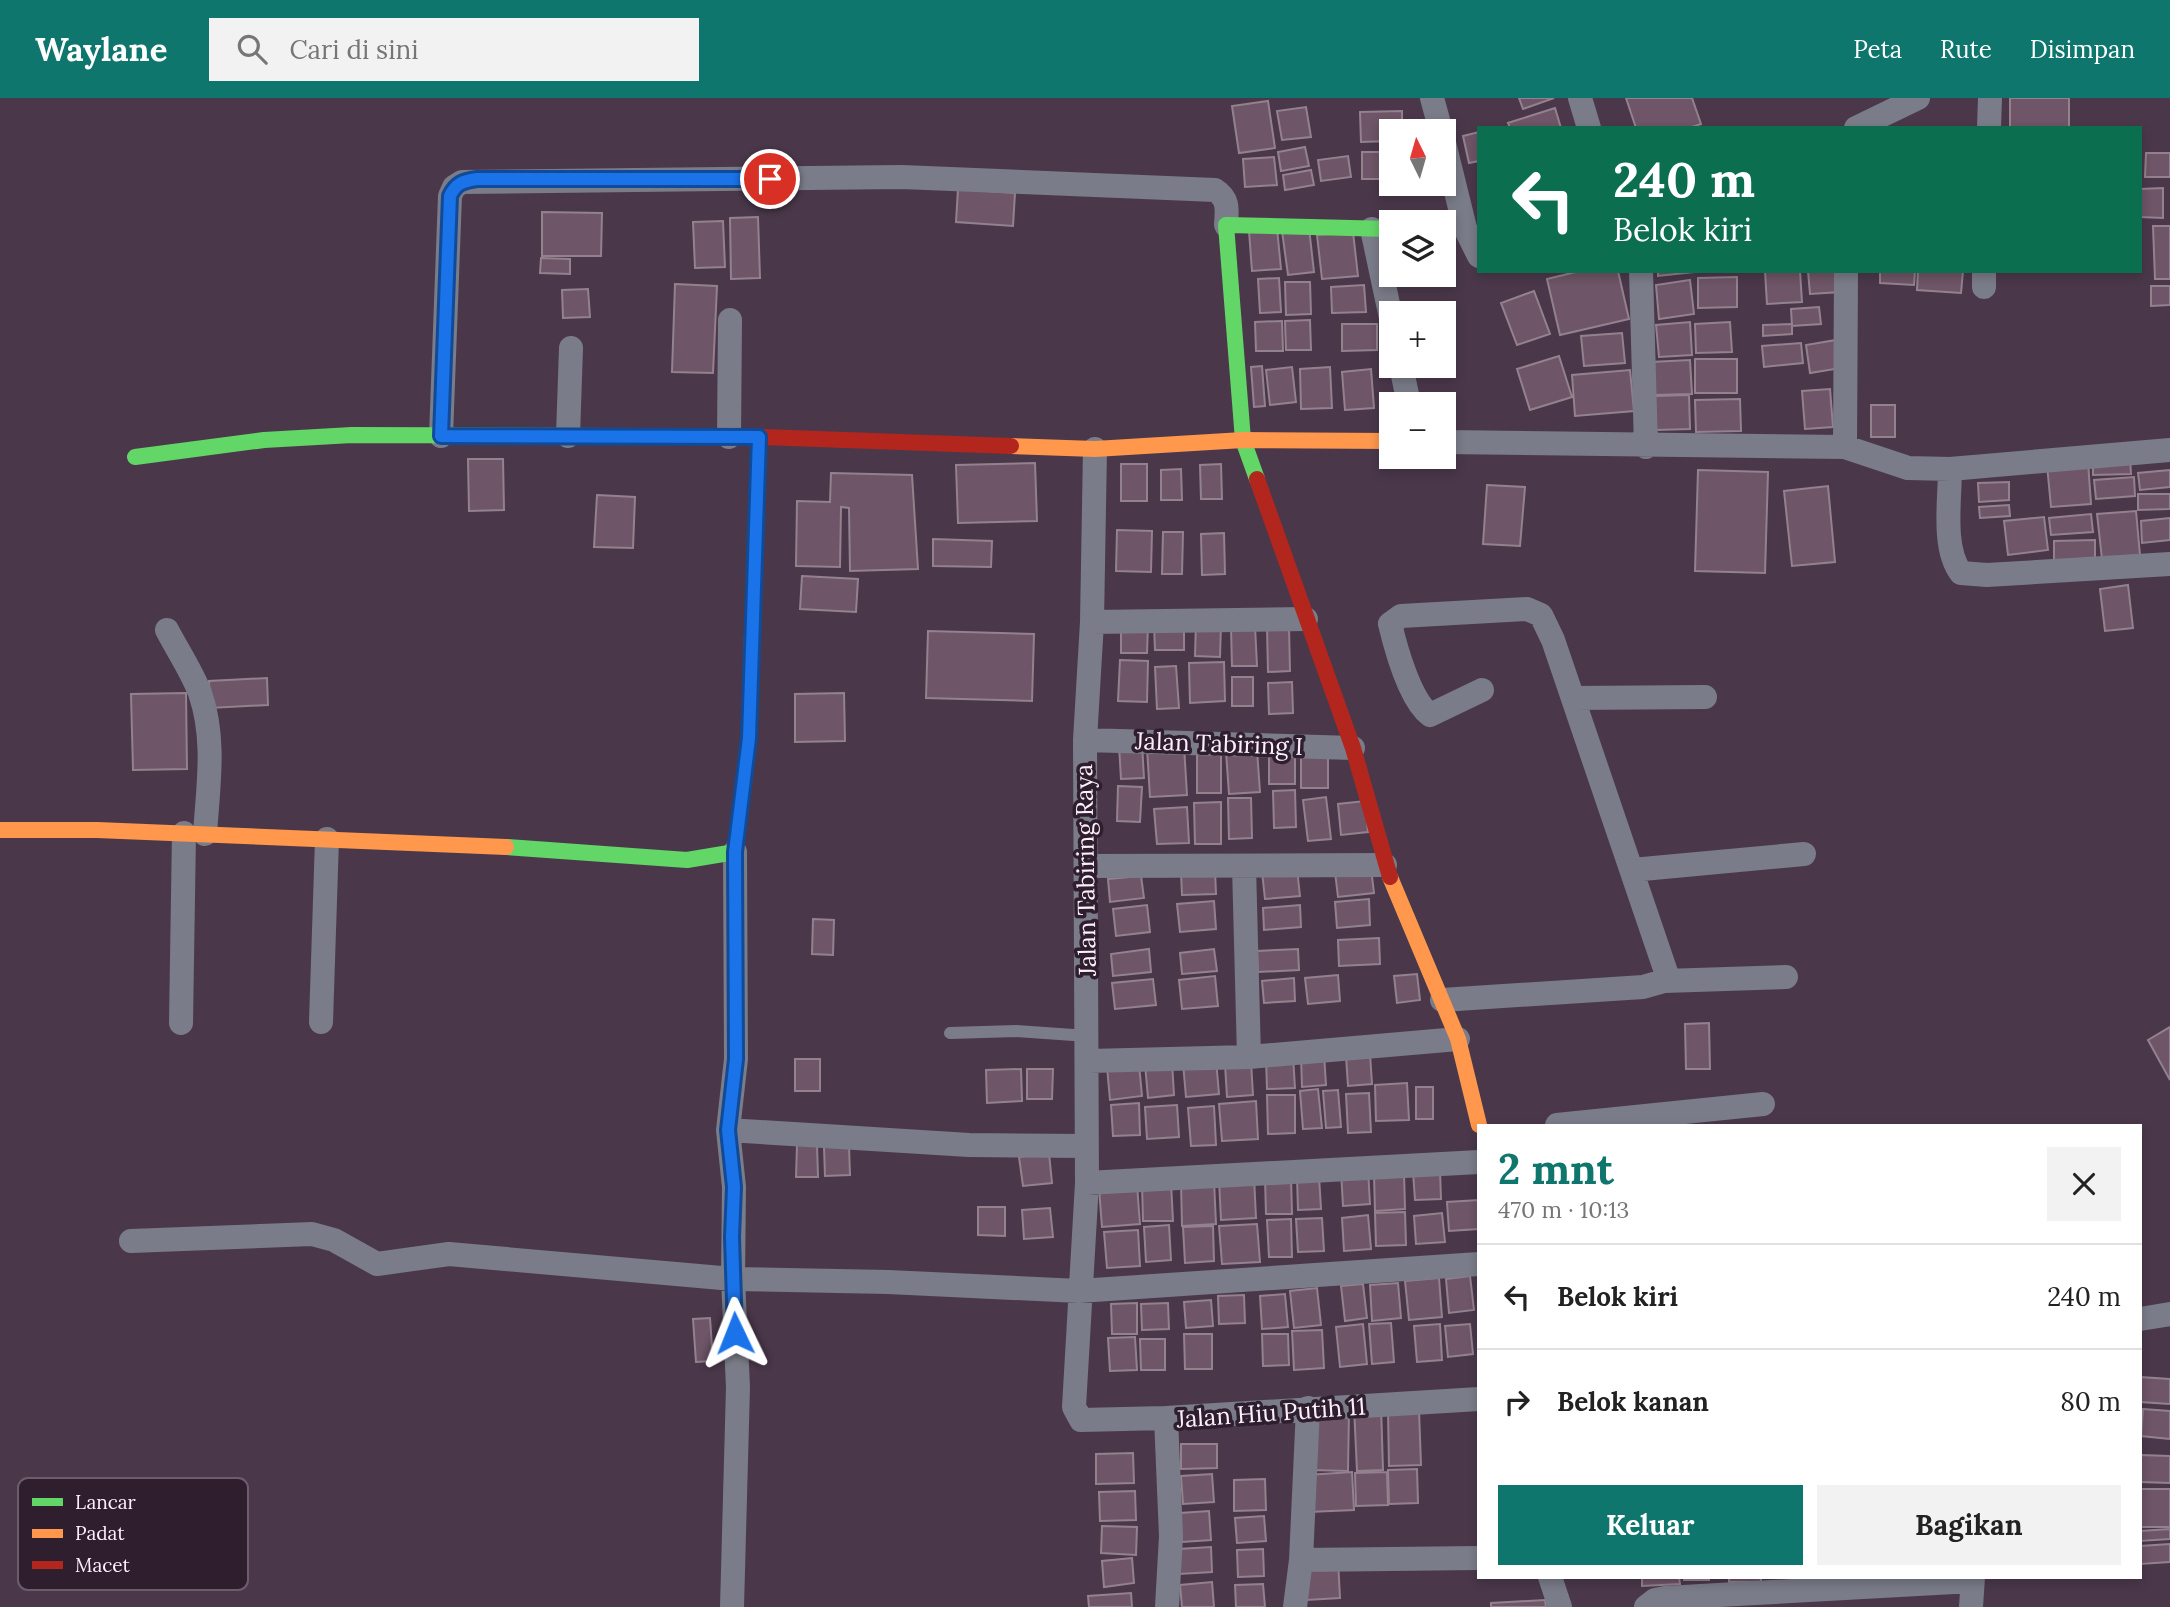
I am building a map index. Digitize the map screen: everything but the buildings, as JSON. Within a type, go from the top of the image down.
[{"type":"street","points":[[1433,98],[1438,119]]},
{"type":"street","points":[[1580,98],[1588,126]]},
{"type":"street","points":[[1860,126],[1919,98]]},
{"type":"street","points":[[1989,126],[1990,98]]},
{"type":"street","points":[[441,436],[450,196],[454,187],[462,182],[902,177],[1215,190],[1223,195],[1228,207],[1226,225],[1243,440],[1353,748],[1385,865],[1458,1039],[1479,1124]]},
{"type":"street","points":[[1226,225],[1379,229]]},
{"type":"street","points":[[1456,229],[1477,254]]},
{"type":"street","points":[[1641,273],[1646,447]]},
{"type":"street","points":[[1844,447],[1846,273]]},
{"type":"street","points":[[729,437],[730,320]]},
{"type":"street","points":[[568,436],[570,348]]},
{"type":"street","points":[[135,457],[264,440],[352,435],[759,437],[1095,449],[1243,440],[1379,441]]},
{"type":"street","points":[[732,1607],[737,1387],[733,1279],[734,1187],[728,1130],[736,1059],[735,852],[749,738],[759,437]]},
{"type":"street","points":[[1456,442],[1646,447],[1844,447],[1908,468],[1950,469],[2170,450]]},
{"type":"street","name":"Jalan Tabiring Raya","points":[[1095,449],[1092,622],[1085,740],[1089,1061],[1087,1183],[1074,1407],[1081,1420],[1166,1418]]},
{"type":"street","points":[[1950,469],[1953,562],[1961,573],[1987,575],[2170,564]]},
{"type":"street","points":[[1482,690],[1430,715],[1420,708],[1395,645],[1390,624],[1401,616],[1527,609],[1541,615],[1553,640],[1664,964],[1664,982]]},
{"type":"street","points":[[1092,622],[1306,620]]},
{"type":"street","points":[[167,630],[200,693],[208,724],[211,753],[194,834],[181,1023]]},
{"type":"street","points":[[1573,698],[1705,696]]},
{"type":"street","name":"Jalan Tabiring I","points":[[1085,740],[1353,748]]},
{"type":"street","points":[[0,830],[327,839],[687,860],[735,852]]},
{"type":"street","points":[[321,1022],[327,839]]},
{"type":"street","points":[[1632,870],[1804,854]]},
{"type":"street","points":[[1086,866],[1385,865]]},
{"type":"street","points":[[1244,866],[1249,1057]]},
{"type":"street","points":[[1442,1000],[1612,989],[1664,982],[1786,977]]},
{"type":"street","points":[[1089,1061],[1249,1057],[1458,1039]]},
{"type":"street","points":[[1567,1124],[1763,1104]]},
{"type":"street","points":[[728,1130],[969,1144],[1086,1146]]},
{"type":"street","points":[[1087,1183],[1477,1162]]},
{"type":"street","points":[[131,1241],[312,1234],[334,1240],[377,1264],[449,1254],[733,1279],[1079,1291],[1477,1264]]},
{"type":"street","points":[[2142,1319],[2170,1314]]},
{"type":"street","name":"Jalan Hiu Putih 11","points":[[1167,1607],[1171,1536],[1166,1418],[1477,1399]]},
{"type":"street","points":[[1295,1607],[1301,1560],[1308,1408]]},
{"type":"street","points":[[1301,1560],[1477,1558]]},
{"type":"street","points":[[1551,1579],[1560,1607]]},
{"type":"street","points":[[1646,1607],[1655,1600],[1665,1598],[1972,1579],[1971,1607]]},
{"type":"lane","points":[[950,1033],[1016,1031],[1088,1036]]},
{"type":"traffic: fast","points":[[1257,479],[1243,440],[1226,225],[1379,229]]},
{"type":"traffic: fast","points":[[135,457],[264,440],[352,435],[606,436]]},
{"type":"traffic: fast","points":[[506,847],[687,860],[735,852],[749,738],[752,635]]},
{"type":"traffic: slow","points":[[1011,446],[1095,449],[1243,440],[1379,441]]},
{"type":"traffic: slow","points":[[0,830],[97,830],[506,847]]},
{"type":"traffic: slow","points":[[1390,877],[1458,1039],[1479,1124]]},
{"type":"traffic: jam","points":[[606,436],[759,437],[1011,446]]},
{"type":"traffic: jam","points":[[752,635],[759,437]]},
{"type":"traffic: jam","points":[[1257,479],[1353,748],[1390,877]]},
{"type":"route","points":[[735,1333],[732,1237],[734,1187],[728,1130],[736,1059],[735,852],[749,738],[759,437],[441,436],[450,196],[454,187],[477,179],[770,179]]}]
